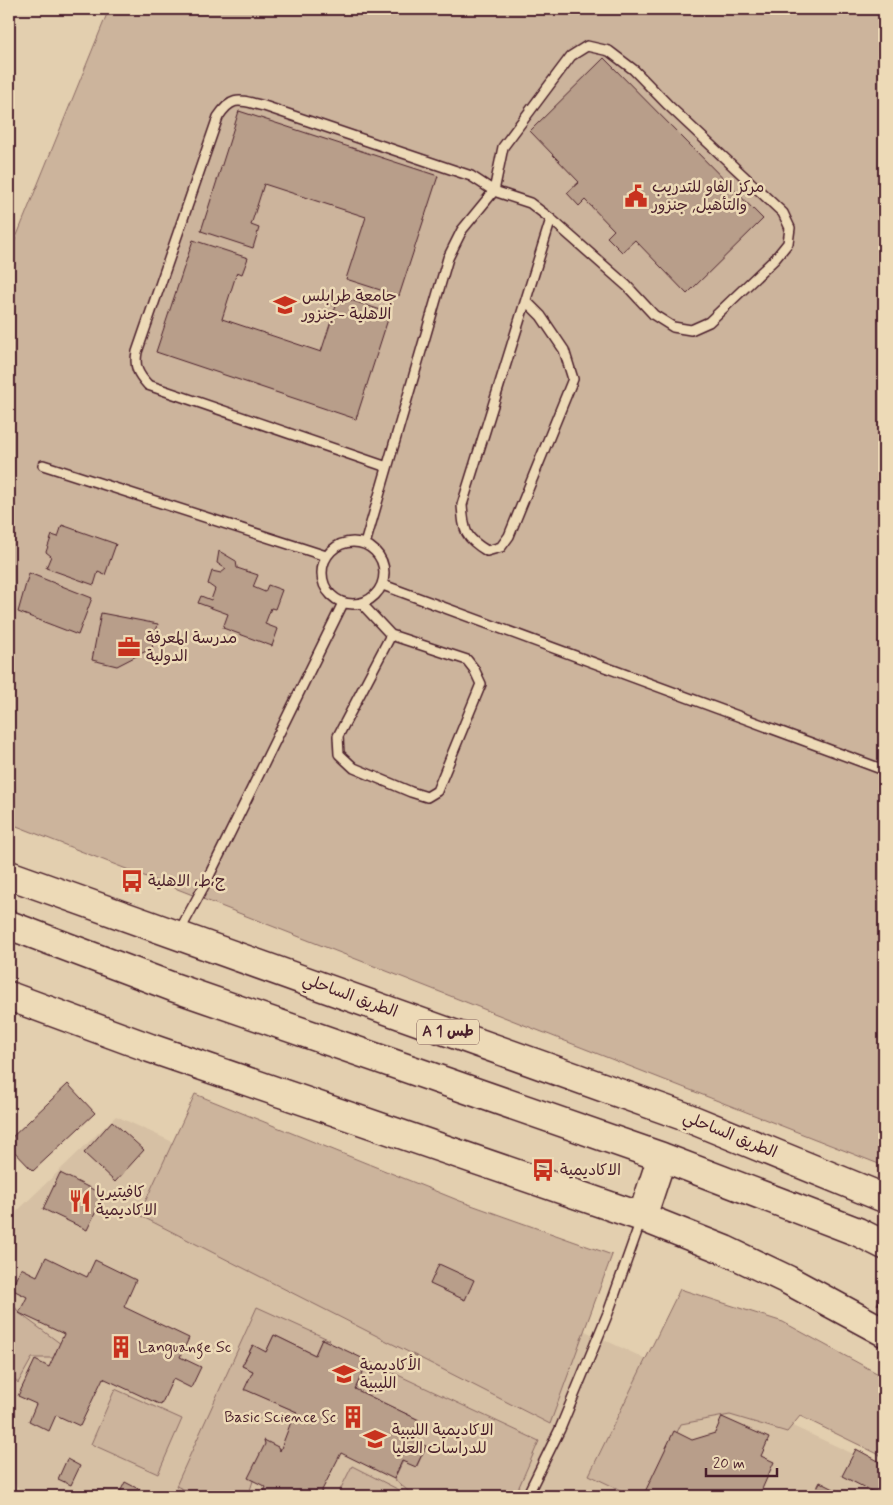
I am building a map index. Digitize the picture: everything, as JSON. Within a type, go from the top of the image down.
[{"type":"main road","name":"الطريق الساحلي","points":[[9,875],[686,1117],[884,1198]]},
{"type":"main road","points":[[9,925],[173,987],[662,1157],[858,1232],[884,1245]]},
{"type":"main road","points":[[9,996],[159,1051],[642,1217],[743,1258],[884,1332]]},
{"type":"main road","points":[[642,1217],[662,1157]]},
{"type":"main road","points":[[858,1232],[884,1250]]},
{"type":"lane","points":[[365,544],[388,467],[448,258],[462,230],[494,191],[503,147],[570,56],[587,46],[609,51],[634,70],[668,105],[783,213],[790,228],[788,243],[775,259],[709,322],[691,330],[673,327],[654,315],[627,286],[530,203],[494,191],[471,176],[264,106],[237,101],[226,104],[218,117],[137,352],[135,363],[139,375],[148,385],[388,467]]},
{"type":"lane","points":[[526,301],[541,316],[564,350],[573,379],[509,536],[501,547],[487,551],[473,542],[464,528],[462,506],[551,219]]},
{"type":"lane","points":[[43,465],[326,556]]},
{"type":"lane","points":[[349,542],[365,544],[378,554],[383,562],[385,575],[383,585],[373,598],[362,604],[354,605],[336,600],[328,593],[323,583],[322,574],[326,556],[332,549],[341,544],[349,542]]},
{"type":"lane","points":[[383,585],[884,770]]},
{"type":"lane","points":[[178,935],[343,603]]},
{"type":"lane","points":[[362,604],[391,636],[467,660],[474,669],[481,684],[437,791],[427,797],[354,768],[339,754],[338,736],[391,636]]},
{"type":"lane","points":[[527,1496],[560,1429],[605,1322],[642,1217]]},
{"type":"path","points":[[878,1305],[884,1291]]},
{"type":"shaded area","points":[[109,9],[884,9],[884,1166],[9,823],[9,255]]},
{"type":"shaded area","points":[[195,1094],[460,1201],[612,1255],[550,1424],[139,1215]]},
{"type":"shaded area","name":"الأكاديمية الليبية","points":[[116,1116],[884,1468],[884,1496],[27,1496],[9,1479],[9,1219]]},
{"type":"shaded area","points":[[680,1289],[783,1322],[884,1377],[884,1457],[800,1416],[787,1432],[730,1415],[681,1424],[647,1496],[633,1496],[589,1475]]},
{"type":"shaded area","points":[[13,1304],[19,1313],[61,1344],[53,1358],[32,1358],[18,1383],[9,1372],[9,1308]]},
{"type":"shaded area","points":[[257,1307],[330,1340],[322,1339],[315,1355],[274,1335],[266,1352],[252,1346],[242,1366],[253,1371],[247,1390],[297,1412],[280,1451],[265,1445],[248,1496],[199,1496],[176,1486]]},
{"type":"shaded area","points":[[368,1361],[539,1441],[515,1496],[414,1496],[394,1479],[403,1461],[417,1466],[426,1446],[411,1438],[419,1420],[355,1389]]},
{"type":"shaded area","points":[[115,1389],[182,1419],[158,1474],[91,1444]]},
{"type":"shaded area","points":[[352,1466],[411,1496],[337,1496]]},
{"type":"building","points":[[604,58],[763,219],[687,294],[635,240],[622,252],[607,237],[614,230],[585,200],[579,206],[567,193],[579,182],[530,131]]},
{"type":"building","points":[[239,111],[438,176],[399,296],[346,279],[366,217],[264,184],[251,225],[259,228],[253,248],[201,231]]},
{"type":"building","points":[[193,240],[248,258],[242,274],[237,272],[222,319],[321,352],[336,306],[329,304],[332,294],[390,313],[356,419],[156,352]]},
{"type":"building","points":[[62,525],[116,544],[105,575],[98,572],[94,585],[46,568],[51,556],[46,552],[52,535],[58,537]]},
{"type":"building","points":[[219,551],[236,561],[237,568],[258,575],[253,587],[265,592],[268,585],[282,590],[275,609],[271,608],[265,624],[278,629],[272,646],[223,628],[228,614],[198,603],[201,596],[211,600],[215,589],[208,584],[212,571],[221,573],[226,569],[217,563]]},
{"type":"building","points":[[29,573],[92,598],[78,635],[18,612]]},
{"type":"building","points":[[101,613],[158,624],[152,648],[117,666],[92,660]]},
{"type":"building","points":[[68,1084],[95,1113],[33,1171],[9,1146],[9,1140]]},
{"type":"building","points":[[112,1121],[144,1150],[115,1182],[84,1153]]},
{"type":"building","points":[[60,1173],[104,1195],[87,1230],[43,1209]]},
{"type":"building","name":"Languange Sc","points":[[46,1257],[87,1277],[95,1260],[136,1280],[124,1307],[189,1338],[180,1357],[201,1367],[191,1388],[173,1379],[161,1405],[103,1378],[80,1426],[56,1415],[49,1431],[29,1421],[36,1404],[18,1396],[35,1360],[49,1367],[64,1334],[19,1313],[27,1297],[11,1289],[21,1268],[37,1276]]},
{"type":"building","points":[[439,1264],[474,1280],[465,1300],[430,1284]]},
{"type":"building","name":"Basic Science Sc","points":[[274,1335],[315,1355],[322,1339],[368,1361],[355,1389],[419,1420],[410,1439],[426,1446],[416,1467],[402,1461],[394,1479],[341,1453],[319,1496],[262,1496],[266,1487],[248,1478],[265,1444],[264,1440],[278,1447],[280,1451],[294,1414],[297,1412],[244,1390],[253,1371],[242,1366],[253,1345],[266,1352]]},
{"type":"building","points":[[722,1417],[769,1438],[761,1456],[774,1462],[759,1496],[643,1496],[674,1431],[692,1440],[715,1433]]},
{"type":"building","points":[[856,1449],[884,1464],[884,1496],[842,1476]]},
{"type":"building","points":[[67,1459],[80,1466],[71,1485],[58,1479]]},
{"type":"building","points":[[125,1482],[152,1496],[118,1496]]},
{"type":"building","points":[[820,1482],[848,1496],[813,1496]]},
{"type":"place","name":"مركز الفاو للتدريب والتأهيل, جنزور","points":[[636,196]]},
{"type":"place","name":"جامعة طرابلس الاهلية -جنزور","points":[[285,305]]},
{"type":"place","name":"مدرسة المعرفة الدولية","points":[[129,647]]},
{"type":"place","name":"ج،ط، الاهلية","points":[[132,881]]},
{"type":"place","name":"الاكاديمية","points":[[543,1170]]},
{"type":"place","name":"كافيتيريا الاكاديمية","points":[[80,1201]]},
{"type":"place","name":"Languange Sc","points":[[121,1347]]},
{"type":"place","name":"الأكاديمية الليبية","points":[[344,1374]]},
{"type":"place","name":"Basic Science Sc","points":[[353,1417]]},
{"type":"place","name":"الاكاديمية الليبية للدراسات العليا","points":[[375,1439]]}]
